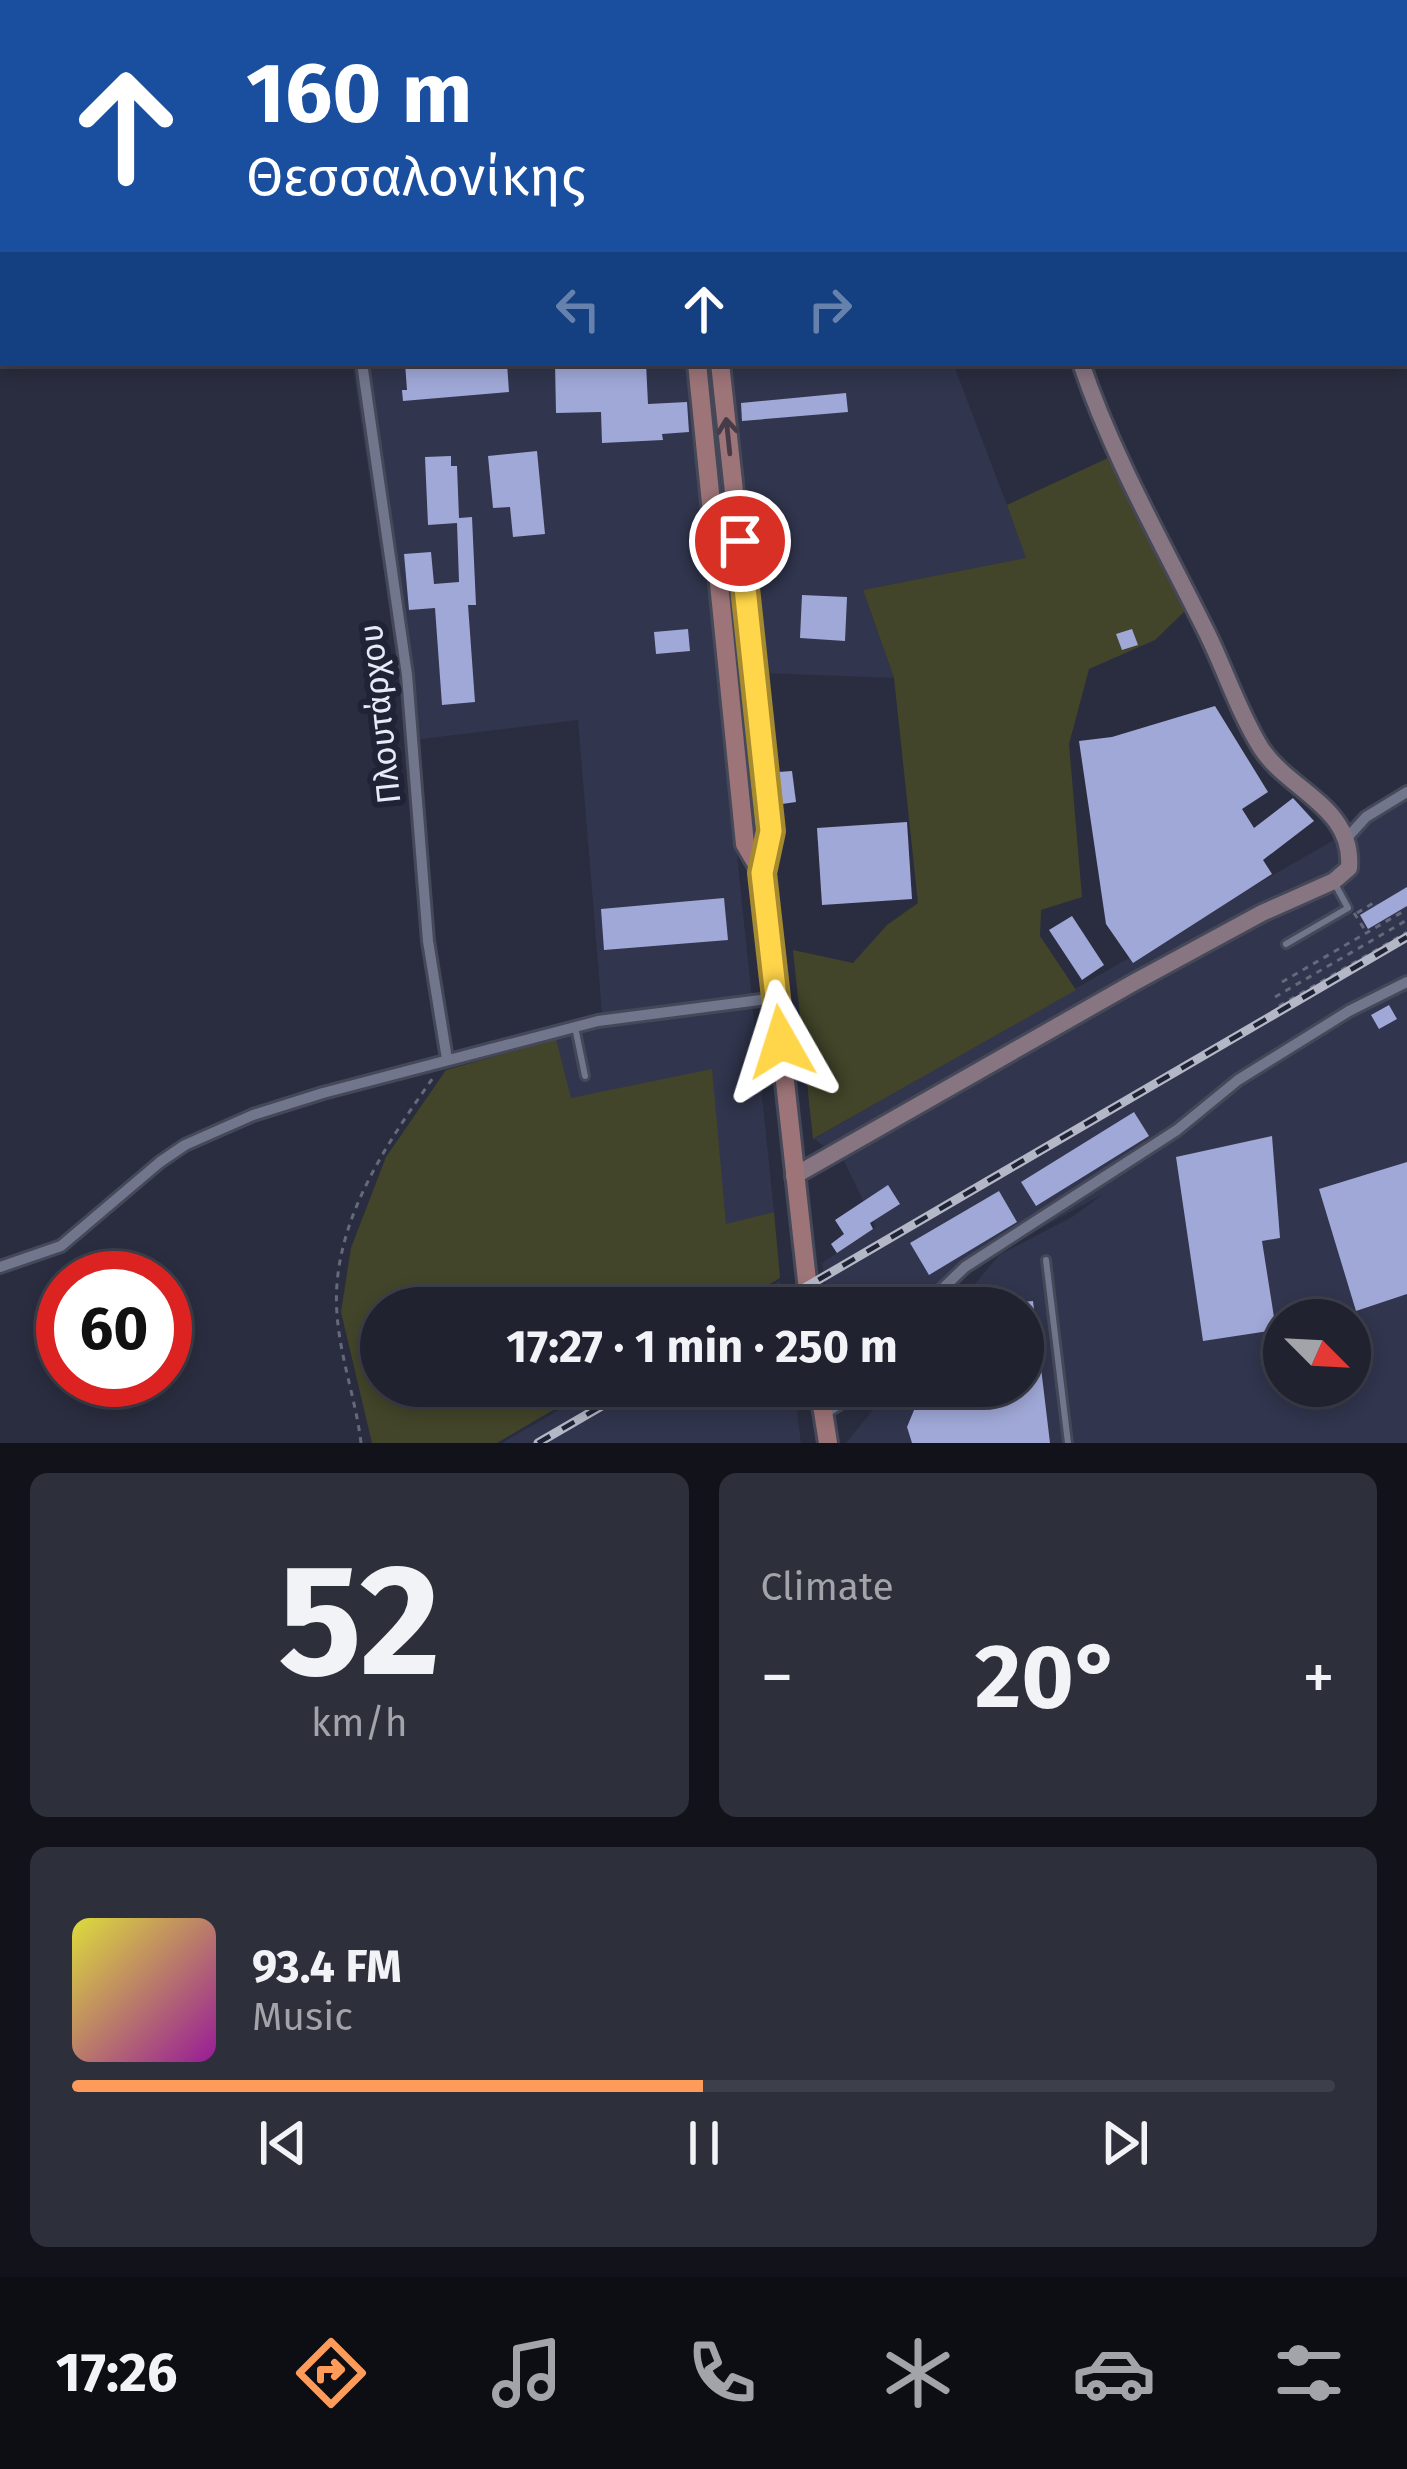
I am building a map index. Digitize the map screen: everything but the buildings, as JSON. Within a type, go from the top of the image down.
[{"type":"main road","points":[[697,366],[745,844],[762,873]]},
{"type":"main road","points":[[720,366],[771,831],[762,873],[807,1287]]},
{"type":"street","name":"Πλουτάρχου","points":[[362,366],[407,676],[428,941],[447,1059]]},
{"type":"street","points":[[794,1176],[1133,983],[1262,913],[1334,881],[1349,868],[1346,839],[1323,804],[1279,771],[1261,748],[1133,492],[1082,366]]},
{"type":"street","points":[[1346,839],[1366,817],[1407,793]]},
{"type":"street","points":[[947,1287],[965,1267],[1177,1130],[1238,1080],[1349,1011],[1407,982]]},
{"type":"street","points":[[0,1267],[61,1246],[136,1180],[185,1145],[287,1104],[575,1027],[776,998]]},
{"type":"street","points":[[824,1433],[847,1407]]},
{"type":"lane","points":[[1286,944],[1352,911],[1334,881]]},
{"type":"lane","points":[[575,1027],[585,1076]]},
{"type":"lane","points":[[1046,1260],[1068,1443]]},
{"type":"path","points":[[1366,933],[1352,911],[1376,905]]},
{"type":"path","points":[[1282,982],[1404,911]]},
{"type":"path","points":[[1275,998],[1407,920]]},
{"type":"path","points":[[1377,927],[1386,944]]},
{"type":"path","points":[[1280,1006],[1407,932]]},
{"type":"path","points":[[361,1443],[336,1309],[344,1249],[356,1208],[379,1159],[447,1059]]},
{"type":"shaded area","points":[[352,366],[686,366],[774,1212],[726,1225],[570,1098],[552,1026],[602,1013],[578,720],[406,741]]},
{"type":"shaded area","points":[[726,366],[954,366],[1027,558],[863,590],[894,678],[759,673]]},
{"type":"shaded area","points":[[1407,798],[1407,1443],[846,1443],[875,1407],[1044,1407],[1044,1287],[972,1287],[999,1255],[1072,1217],[1103,1194],[936,1287],[826,1287],[822,1263],[876,1227],[844,1161],[814,1139]]},
{"type":"shaded area","points":[[564,1407],[797,1407],[801,1443],[502,1443]]},
{"type":"green space","points":[[1108,458],[1186,610],[1155,640],[1089,669],[1069,744],[1082,897],[1041,910],[1040,936],[1076,990],[813,1139],[793,950],[853,963],[887,925],[918,903],[894,678],[863,590],[1026,558],[1007,505]]},
{"type":"green space","points":[[556,1039],[571,1098],[712,1069],[726,1224],[774,1212],[780,1278],[764,1287],[360,1287],[360,1392],[341,1312],[351,1248],[386,1157],[446,1070]]},
{"type":"green space","points":[[363,1407],[558,1407],[497,1443],[372,1443]]},
{"type":"railway","points":[[806,1287],[1407,937]]},
{"type":"railway","points":[[538,1443],[600,1407]]},
{"type":"route","points":[[740,541],[771,831],[762,873],[781,1042]]}]
